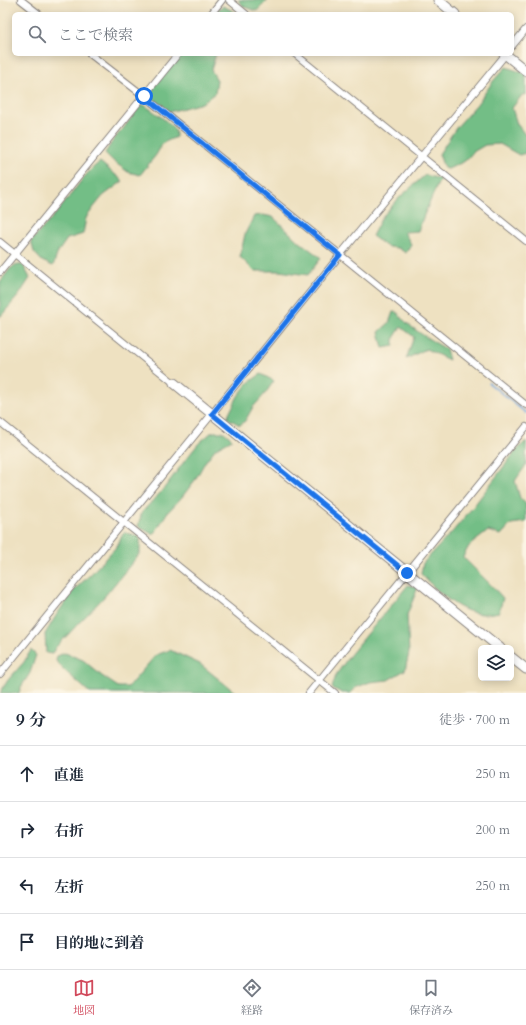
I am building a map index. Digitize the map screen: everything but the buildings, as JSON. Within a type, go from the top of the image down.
[{"type":"street","points":[[21,0],[36,12]]},
{"type":"street","points":[[213,12],[222,0]]},
{"type":"street","points":[[229,0],[244,12]]},
{"type":"street","points":[[438,0],[453,12]]},
{"type":"street","points":[[514,44],[526,29]]},
{"type":"street","points":[[93,56],[526,405]]},
{"type":"street","points":[[0,272],[176,56]]},
{"type":"street","points":[[297,56],[526,241]]},
{"type":"street","points":[[0,674],[503,56]]},
{"type":"street","points":[[507,56],[526,71]]},
{"type":"street","points":[[0,242],[496,645]]},
{"type":"street","points":[[0,422],[335,693]]},
{"type":"street","points":[[309,693],[526,427]]},
{"type":"street","points":[[514,659],[526,669]]},
{"type":"green space","points":[[238,0],[268,0],[257,11],[244,7]]},
{"type":"green space","points":[[223,6],[235,12],[215,12]]},
{"type":"green space","points":[[177,56],[215,56],[211,70],[217,80],[215,93],[202,103],[169,112],[160,107],[147,96]]},
{"type":"green space","points":[[506,67],[526,75],[526,95],[523,94],[512,108],[517,124],[526,136],[526,153],[519,155],[500,144],[485,145],[473,152],[465,161],[448,169],[444,168],[439,154],[456,128]]},
{"type":"green space","points":[[144,105],[173,128],[176,137],[163,143],[156,155],[140,175],[128,172],[105,153],[139,107]]},
{"type":"green space","points":[[100,162],[123,181],[103,196],[94,207],[86,218],[83,234],[67,239],[58,252],[53,266],[42,261],[34,252],[31,241],[58,211],[86,175]]},
{"type":"green space","points":[[425,175],[440,179],[418,231],[404,232],[411,244],[406,253],[398,248],[386,246],[372,236],[382,217],[400,197]]},
{"type":"green space","points":[[263,215],[273,217],[296,239],[321,258],[308,275],[279,271],[254,271],[240,257],[245,234],[254,216]]},
{"type":"green space","points":[[15,265],[23,265],[30,278],[19,295],[0,317],[0,282]]},
{"type":"green space","points":[[396,311],[412,327],[446,349],[449,360],[426,349],[406,359],[414,337],[401,327],[394,338],[394,346],[383,348],[379,332],[389,323],[393,312]]},
{"type":"green space","points":[[261,374],[274,381],[253,407],[245,421],[240,425],[227,418],[238,396],[248,383]]},
{"type":"green space","points":[[212,432],[224,432],[232,439],[216,448],[205,462],[195,480],[167,513],[156,531],[152,534],[138,526],[142,512],[162,491],[199,443]]},
{"type":"green space","points":[[526,441],[526,465],[515,481],[520,498],[526,504],[526,522],[511,524],[501,535],[488,531],[469,546],[463,557],[503,598],[499,612],[485,614],[474,613],[465,610],[441,594],[421,574],[423,563],[454,530],[515,452]]},
{"type":"green space","points":[[124,532],[140,537],[140,553],[104,597],[55,648],[52,654],[46,653],[45,634],[57,614],[74,590],[117,546]]},
{"type":"green space","points":[[408,585],[418,587],[407,615],[409,653],[405,670],[388,680],[370,682],[355,688],[350,693],[342,693],[332,688],[336,675],[350,655]]},
{"type":"green space","points":[[31,650],[36,655],[30,673],[19,693],[0,693],[8,680],[24,662]]},
{"type":"green space","points":[[170,650],[200,664],[236,693],[90,693],[56,661],[57,656],[65,653],[83,660],[118,687],[128,687],[156,655]]},
{"type":"waterway","points":[[489,383],[526,413]]},
{"type":"route","points":[[144,96],[340,255],[212,414],[407,573]]}]
